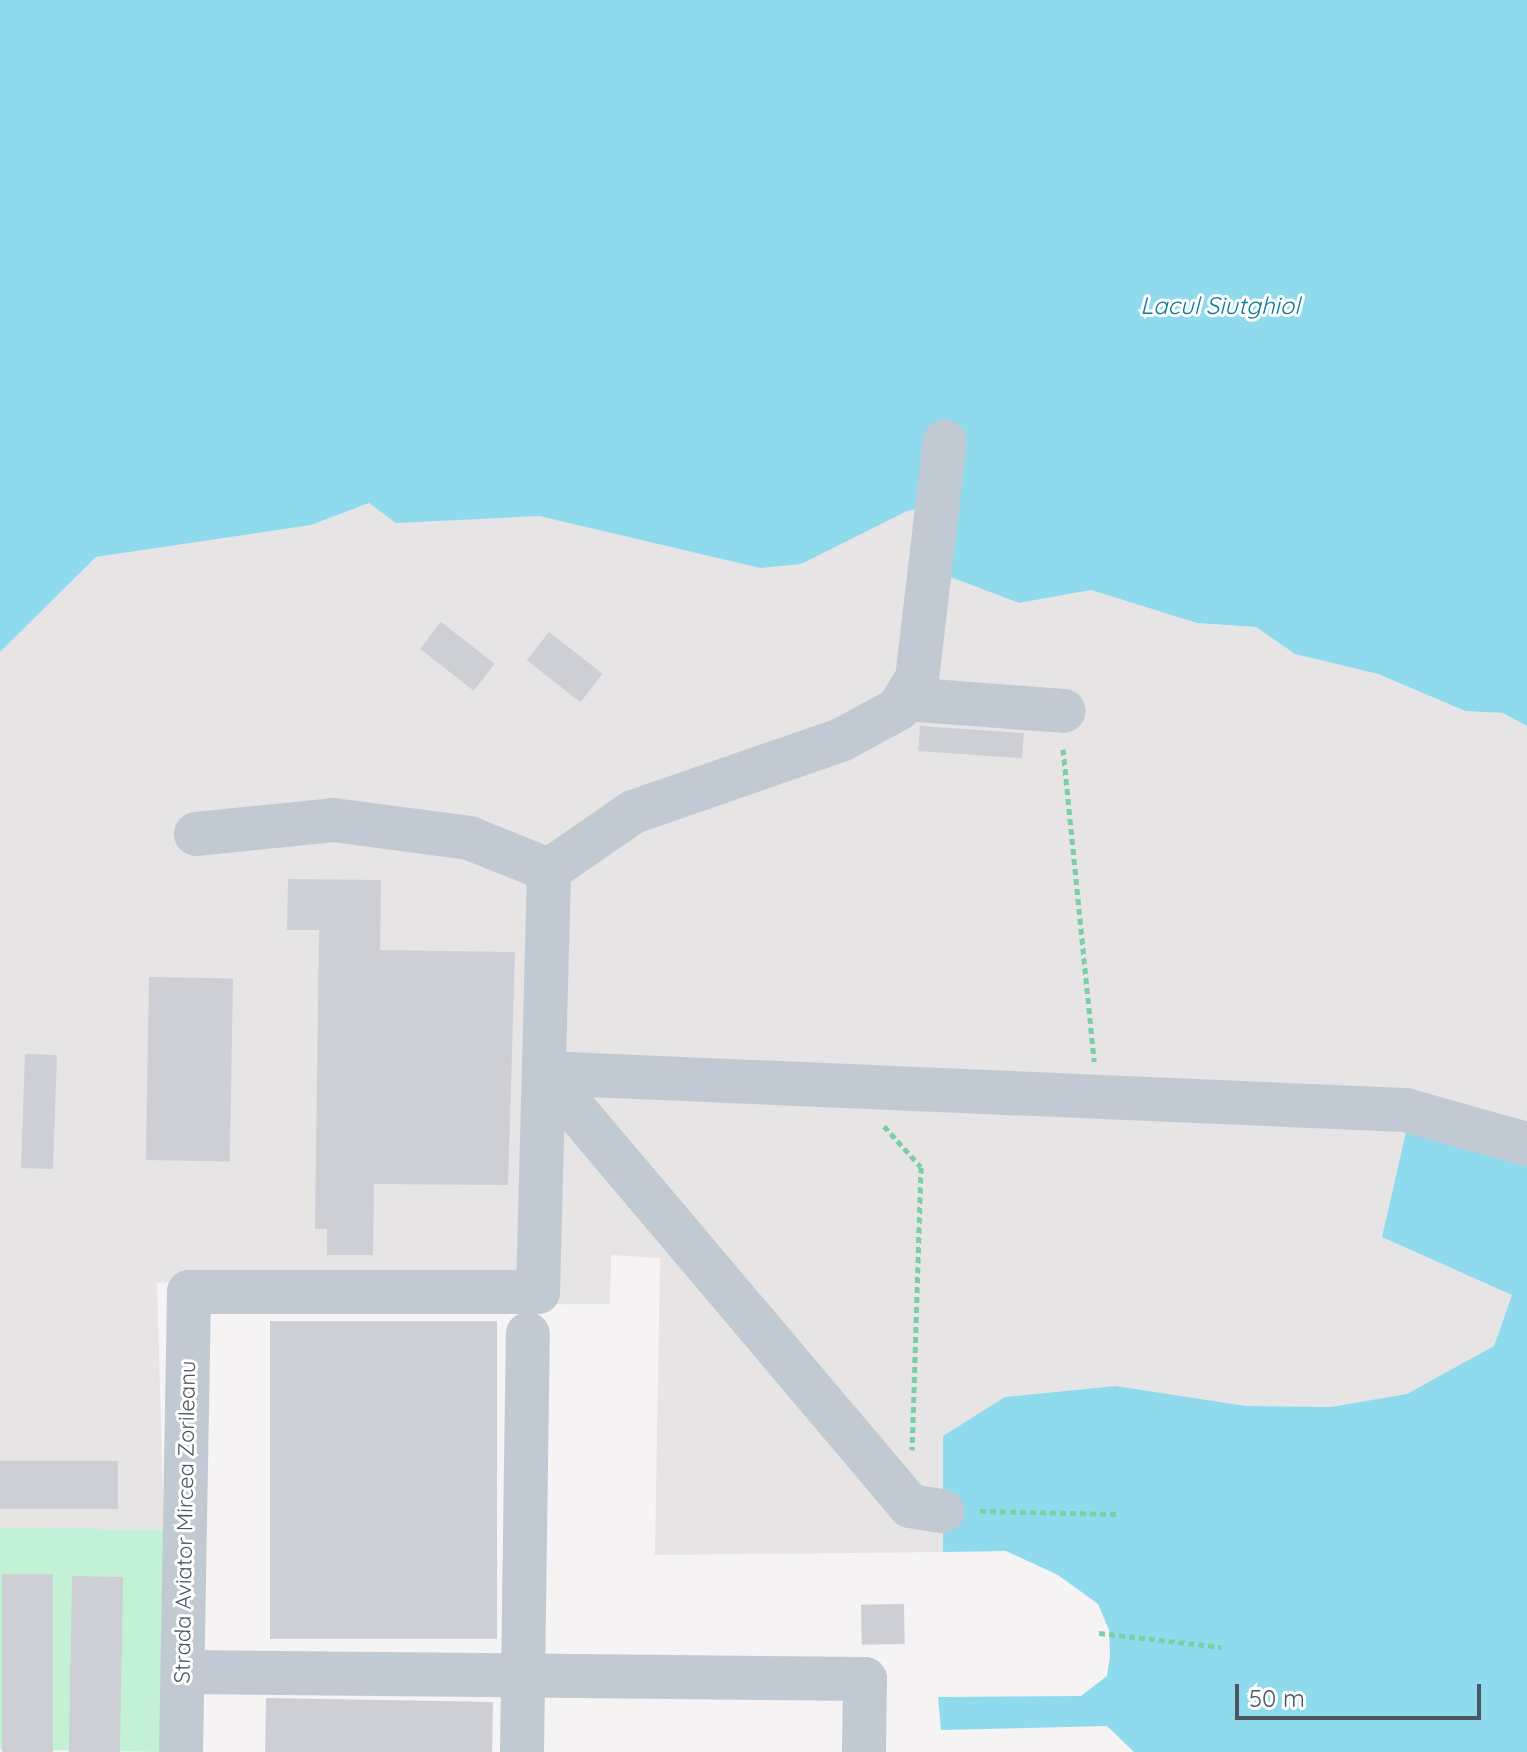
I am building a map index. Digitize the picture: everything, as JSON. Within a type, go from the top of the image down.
[{"type":"street","points":[[549,870],[633,812],[841,740],[898,709],[917,679],[945,442]]},
{"type":"street","points":[[905,699],[1064,711]]},
{"type":"street","points":[[196,834],[333,820],[469,838],[549,870]]},
{"type":"street","points":[[549,870],[544,1073],[926,1508]]},
{"type":"street","points":[[544,1073],[1405,1110],[1527,1144]]},
{"type":"street","name":"Strada Aviator Mircea Zorileanu","points":[[181,1752],[189,1292],[538,1292],[544,1073]]},
{"type":"street","points":[[522,1752],[528,1334]]},
{"type":"street","points":[[183,1672],[865,1679],[864,1752]]},
{"type":"path","points":[[1064,711],[1062,771],[1098,1098]]},
{"type":"path","points":[[849,1086],[921,1167],[926,1508],[1118,1514]]},
{"type":"path","points":[[1099,1633],[1221,1647]]},
{"type":"shaded area","points":[[369,503],[477,517],[539,516],[760,568],[907,511],[943,504],[1019,603],[1091,590],[1197,623],[1256,627],[1295,654],[1378,674],[1464,711],[1503,713],[1527,726],[1527,1162],[1512,1295],[1494,1346],[1407,1395],[1331,1407],[1246,1406],[1116,1386],[943,1436],[943,1552],[655,1555],[660,1258],[611,1255],[610,1304],[226,1306],[230,1279],[157,1283],[164,1530],[0,1531],[0,652],[96,557],[311,525]]},
{"type":"green space","points":[[0,1527],[164,1530],[160,1752],[0,1749]]},
{"type":"water","name":"Lacul Siutghiol","points":[[0,0],[1527,0],[1527,726],[1503,713],[1465,711],[1378,674],[1295,654],[1256,627],[1197,623],[1091,590],[1019,603],[940,573],[943,504],[907,511],[801,564],[760,568],[539,516],[396,523],[369,503],[311,525],[96,557],[0,652]]},
{"type":"water","points":[[1407,1128],[1527,1162],[1527,1752],[1134,1752],[1107,1726],[941,1730],[938,1697],[1081,1696],[1107,1676],[1110,1656],[1109,1630],[1098,1604],[1058,1575],[1006,1551],[943,1552],[943,1436],[1005,1397],[1116,1386],[1246,1406],[1331,1407],[1407,1394],[1494,1346],[1512,1295],[1382,1237]]},
{"type":"building","points":[[441,622],[495,664],[474,691],[420,649]]},
{"type":"building","points":[[549,632],[603,674],[580,702],[527,660]]},
{"type":"building","points":[[920,726],[1024,733],[1022,758],[918,751]]},
{"type":"building","points":[[288,879],[381,880],[380,950],[515,952],[508,1185],[374,1184],[373,1255],[327,1255],[327,1229],[315,1229],[319,930],[287,930]]},
{"type":"building","points":[[149,977],[233,978],[230,1161],[146,1160]]},
{"type":"building","points":[[25,1054],[57,1055],[53,1169],[21,1168]]},
{"type":"building","points":[[270,1321],[497,1321],[497,1639],[270,1639]]},
{"type":"building","points":[[0,1461],[118,1461],[118,1509],[0,1509]]},
{"type":"building","points":[[2,1574],[53,1574],[53,1752],[2,1752]]},
{"type":"building","points":[[72,1576],[123,1577],[120,1752],[69,1752]]},
{"type":"building","points":[[904,1604],[905,1644],[862,1645],[861,1605]]},
{"type":"building","points":[[266,1698],[493,1702],[492,1752],[265,1752]]}]
